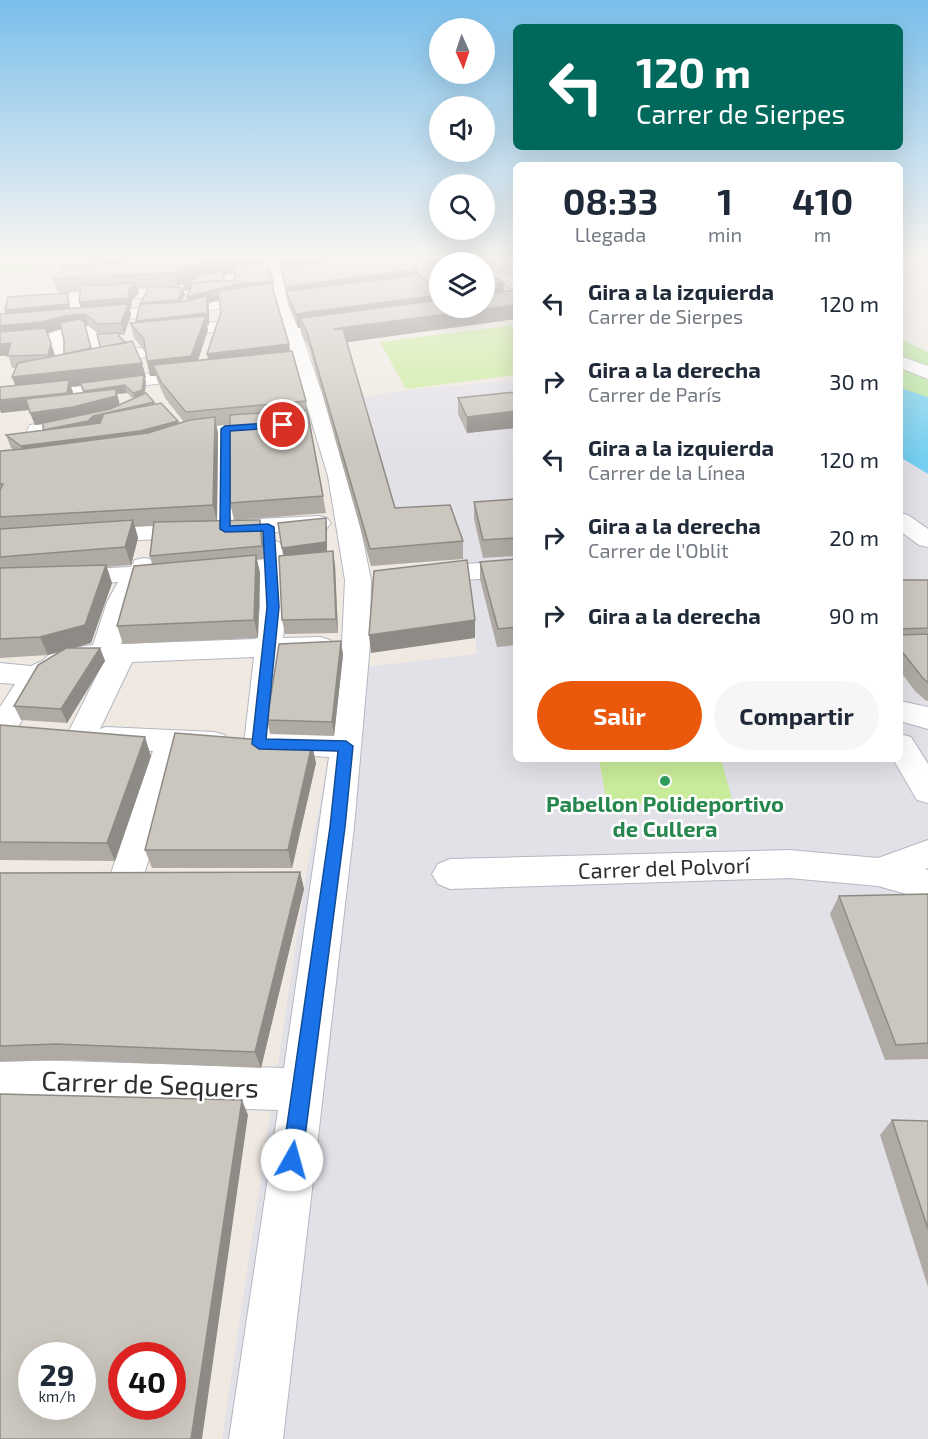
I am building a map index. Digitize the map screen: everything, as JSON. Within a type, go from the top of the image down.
[{"type":"street","points":[[34,339],[70,325]]},
{"type":"street","points":[[137,325],[139,353],[151,379],[151,392],[155,399]]},
{"type":"street","points":[[137,335],[213,333],[213,325]]},
{"type":"street","points":[[256,1439],[301,1090],[311,881],[346,746],[356,644],[373,573],[346,520],[339,476],[303,363],[296,325]]},
{"type":"street","points":[[65,326],[90,330],[100,339],[99,362]]},
{"type":"street","points":[[65,326],[55,343],[62,353],[62,369],[139,353]]},
{"type":"street","points":[[903,362],[928,373]]},
{"type":"street","points":[[281,365],[303,363]]},
{"type":"street","points":[[18,396],[206,370]]},
{"type":"street","points":[[78,389],[78,404],[123,398],[125,401]]},
{"type":"street","points":[[174,419],[189,434]]},
{"type":"street","points":[[42,443],[99,431],[102,421]]},
{"type":"street","points":[[155,444],[189,434],[225,429],[322,422]]},
{"type":"street","points":[[225,429],[225,529]]},
{"type":"street","points":[[31,463],[77,456]]},
{"type":"street","points":[[69,537],[268,527],[346,520]]},
{"type":"street","points":[[903,522],[928,540]]},
{"type":"street","points":[[259,744],[273,607],[268,527]]},
{"type":"street","points":[[58,736],[113,654],[122,596],[129,584],[143,570],[150,532]]},
{"type":"street","points":[[0,580],[133,574],[146,577],[272,565],[373,573],[513,568]]},
{"type":"street","points":[[0,673],[34,676],[51,668],[63,658],[78,655],[356,644]]},
{"type":"street","points":[[34,676],[0,732],[172,741],[346,746]]},
{"type":"street","points":[[903,712],[928,718]]},
{"type":"street","points":[[903,726],[928,761]]},
{"type":"street","points":[[127,879],[172,741]]},
{"type":"street","points":[[903,750],[928,790]]},
{"type":"street","name":"Carrer del Polvorí","points":[[878,872],[928,854]]},
{"type":"street","name":"Carrer del Polvorí","points":[[450,874],[789,864],[878,872],[928,885]]},
{"type":"street","points":[[92,879],[162,880]]},
{"type":"street","name":"Carrer de Sequers","points":[[0,1080],[301,1090]]},
{"type":"shaded area","points":[[513,380],[513,762],[903,762],[903,459],[928,474],[928,1439],[222,1439],[308,863],[347,669],[477,654],[466,569],[450,523],[396,525],[360,398],[399,391]]},
{"type":"green space","points":[[513,325],[513,375],[406,389],[380,342]]},
{"type":"green space","points":[[903,340],[928,352],[928,453],[903,440]]},
{"type":"green space","name":"Pabellon Polideportivo de Cullera","points":[[600,762],[722,762],[733,803],[607,804]]},
{"type":"water","points":[[903,389],[928,397],[928,474],[903,459]]},
{"type":"building","points":[[61,325],[85,325],[91,348],[64,354]]},
{"type":"building","points":[[132,325],[203,325],[191,356],[147,361],[144,339]]},
{"type":"building","points":[[217,325],[283,325],[289,344],[207,354]]},
{"type":"building","points":[[304,325],[362,325],[333,329],[343,329],[395,508],[450,505],[463,541],[370,549]]},
{"type":"building","points":[[45,328],[51,343],[48,355],[7,356],[11,343],[0,344],[0,332]]},
{"type":"building","points":[[120,333],[119,336],[126,343],[100,347],[97,334]]},
{"type":"building","points":[[132,341],[142,363],[12,377],[18,363]]},
{"type":"building","points":[[292,351],[306,401],[186,412],[161,382],[153,365]]},
{"type":"building","points":[[144,375],[142,390],[133,393],[125,385],[84,391],[80,383]]},
{"type":"building","points":[[69,380],[67,393],[0,400],[0,387]]},
{"type":"building","points":[[116,389],[116,396],[73,407],[30,413],[26,399]]},
{"type":"building","points":[[513,392],[513,411],[467,417],[458,398]]},
{"type":"building","points":[[146,393],[154,402],[93,416],[88,421],[43,430],[43,423],[110,409]]},
{"type":"building","points":[[161,403],[178,421],[140,431],[21,446],[6,435],[100,423],[104,414]]},
{"type":"building","points":[[307,410],[323,496],[230,503],[230,415]]},
{"type":"building","points":[[215,417],[213,505],[0,517],[0,490],[3,484],[0,484],[0,451],[148,433],[190,420]]},
{"type":"building","points":[[513,499],[513,538],[483,540],[474,502]]},
{"type":"building","points":[[326,518],[326,542],[282,548],[278,523]]},
{"type":"building","points":[[133,520],[125,547],[0,557],[0,529]]},
{"type":"building","points":[[260,520],[262,546],[150,556],[154,522]]},
{"type":"building","points":[[333,551],[336,619],[282,620],[279,556]]},
{"type":"building","points":[[256,555],[254,620],[117,626],[134,566]]},
{"type":"building","points":[[513,559],[513,627],[498,629],[480,562]]},
{"type":"building","points":[[467,560],[475,620],[369,635],[374,571]]},
{"type":"building","points":[[106,565],[85,625],[40,637],[0,639],[0,568]]},
{"type":"building","points":[[903,580],[928,580],[928,628],[903,629]]},
{"type":"building","points":[[928,634],[928,683],[903,653],[903,635]]},
{"type":"building","points":[[341,641],[332,722],[267,720],[279,644]]},
{"type":"building","points":[[66,648],[100,648],[61,709],[14,706],[38,665]]},
{"type":"building","points":[[0,725],[145,737],[107,843],[0,842]]},
{"type":"building","points":[[175,733],[312,744],[288,850],[145,850]]},
{"type":"building","points":[[300,872],[255,1052],[56,1044],[0,1046],[0,873]]},
{"type":"building","points":[[928,894],[928,1043],[896,1045],[839,896]]},
{"type":"building","points":[[0,1094],[242,1100],[191,1439],[0,1439]]},
{"type":"building","points":[[892,1120],[928,1121],[928,1229]]},
{"type":"place","name":"Pabellon Polideportivo de Cullera","points":[[665,781]]},
{"type":"route","points":[[283,425],[225,429],[225,529],[268,527],[273,607],[259,744],[346,746],[292,1160]]}]
